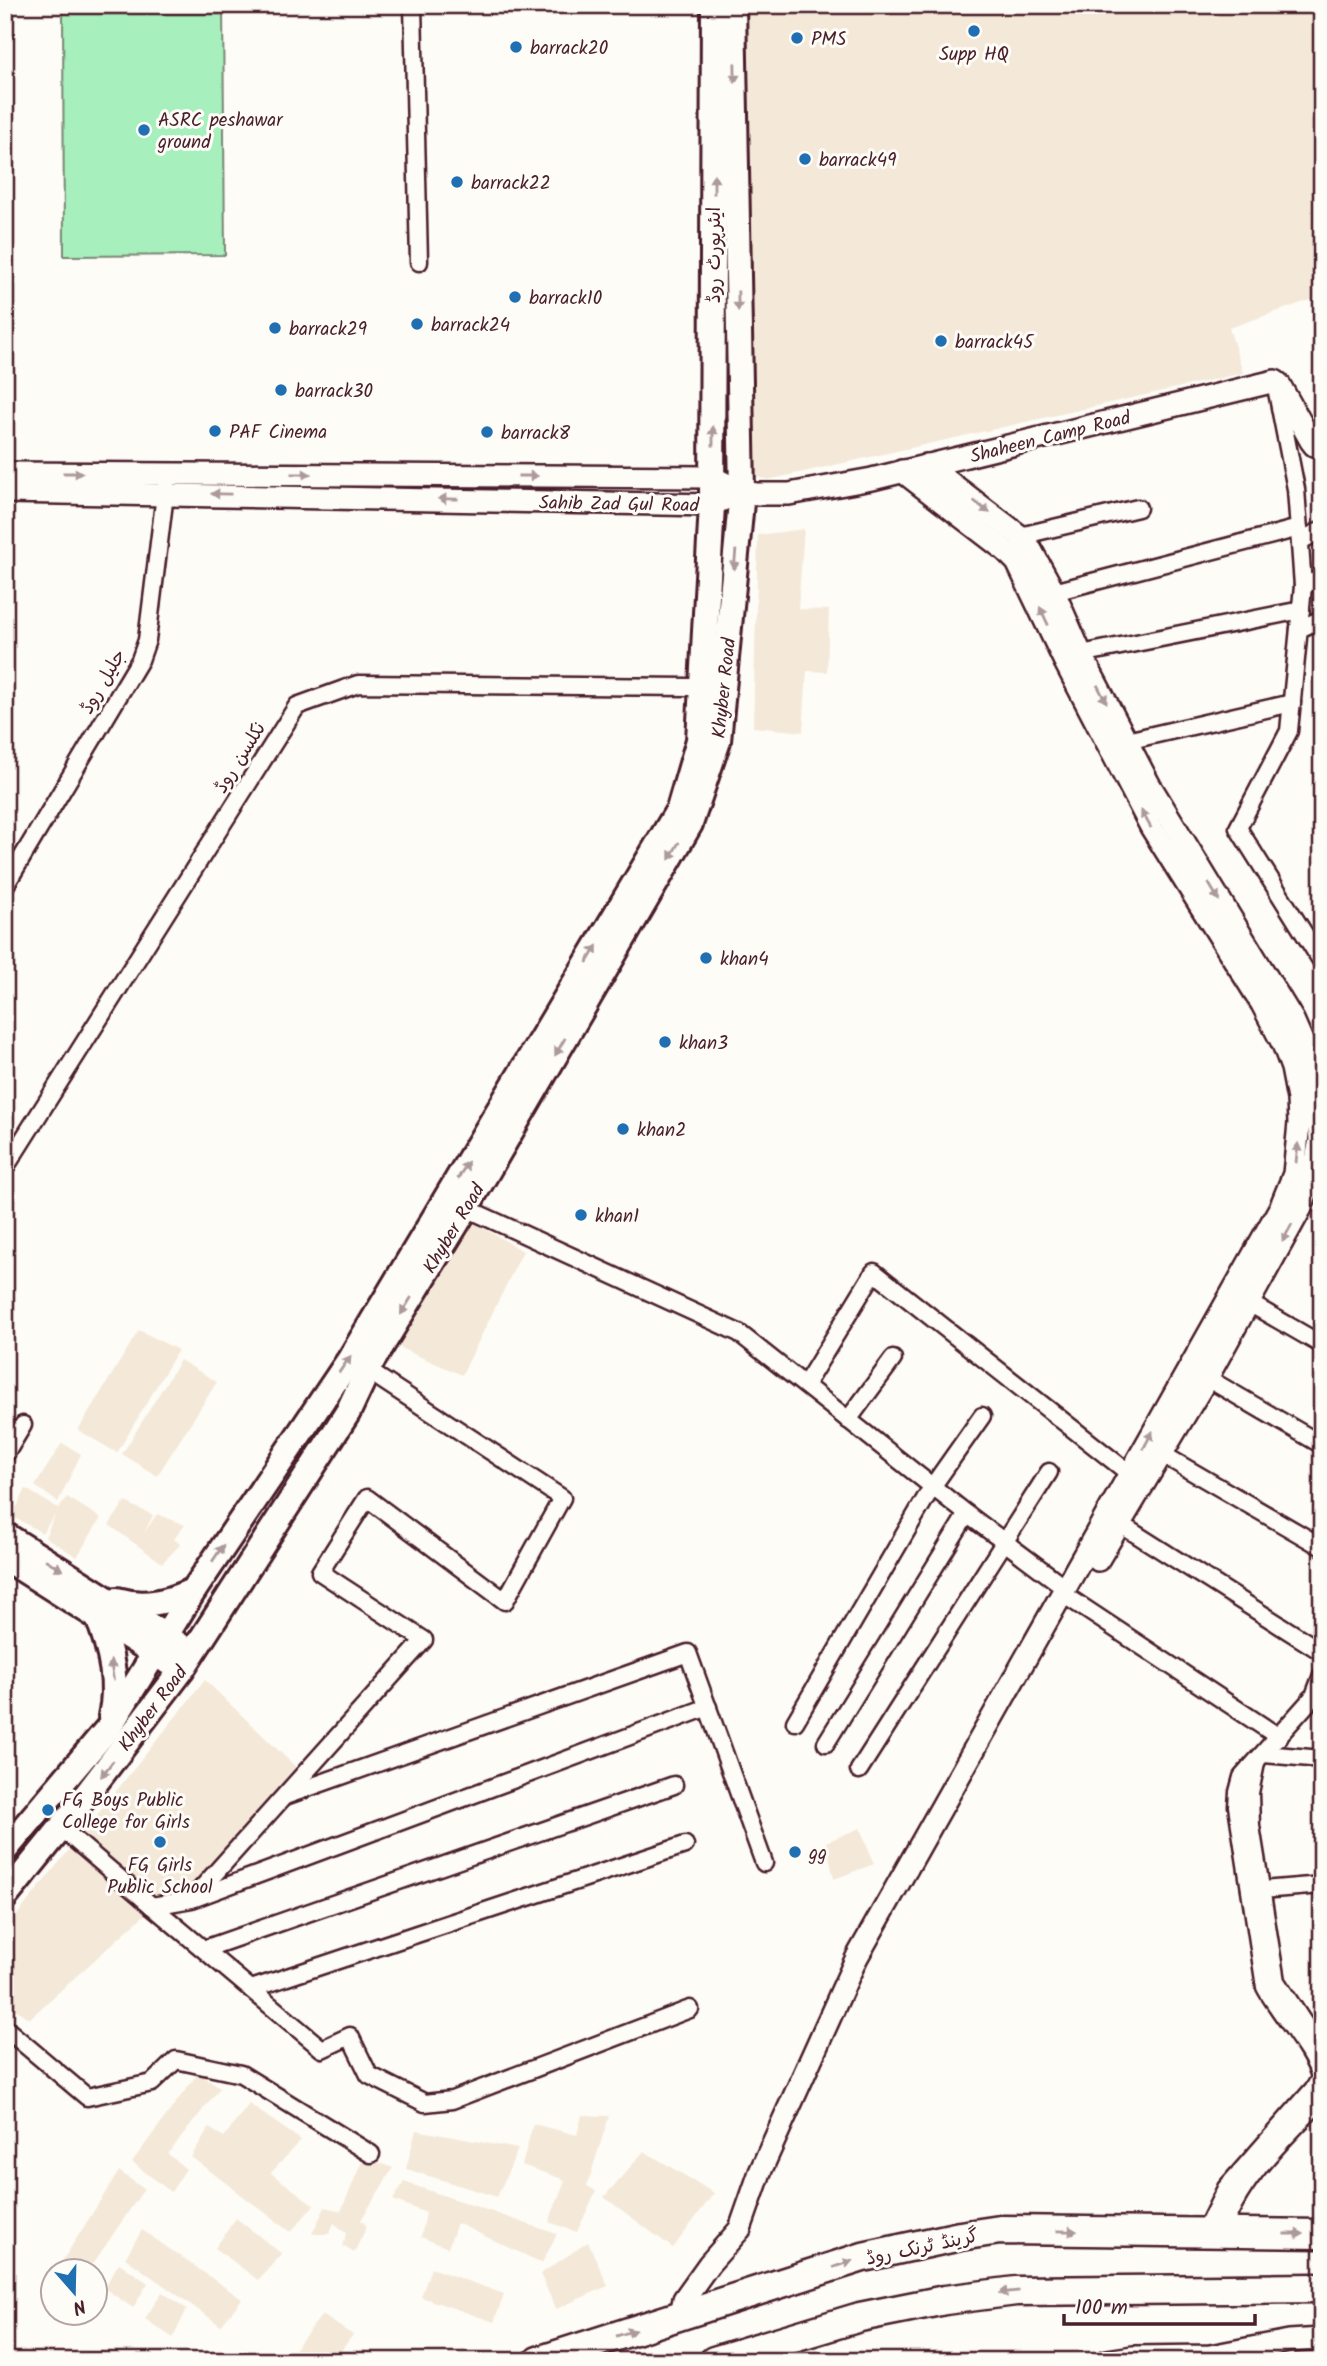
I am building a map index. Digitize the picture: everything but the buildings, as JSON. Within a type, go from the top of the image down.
[{"type":"highway","name":"گرینڈ ٹرنک روڈ","points":[[538,2361],[863,2258],[960,2236],[1000,2230],[1322,2234]]},
{"type":"highway","points":[[714,2361],[860,2317],[944,2300],[1004,2292],[1322,2288]]},
{"type":"main road","name":"ایئرپورٹ روڈ","points":[[712,505],[714,5]]},
{"type":"main road","name":"Khyber Road","points":[[5,1897],[187,1663],[348,1412],[366,1370],[466,1208],[690,824],[718,741],[742,492],[733,5]]},
{"type":"main road","name":"Khyber Road","points":[[5,1850],[109,1727],[194,1590],[350,1359],[679,809],[699,740],[712,505]]},
{"type":"main road","points":[[5,1535],[100,1605],[187,1663]]},
{"type":"main road","points":[[5,1558],[100,1605],[170,1602],[194,1590]]},
{"type":"main road","points":[[100,1605],[116,1698],[109,1727]]},
{"type":"street","points":[[413,5],[419,262]]},
{"type":"street","points":[[1275,381],[1311,441],[1314,445],[1322,445]]},
{"type":"street","points":[[1275,381],[1296,489],[1303,586],[1301,611],[1289,731],[1238,828],[1322,962]]},
{"type":"street","name":"Shaheen Camp Road","points":[[742,492],[789,494],[902,471],[1275,381]]},
{"type":"street","points":[[681,2315],[684,2299],[709,2264],[740,2229],[760,2172],[857,1957],[1064,1597],[1281,1206],[1294,1174],[1299,1123],[1298,1099],[1292,1068],[1283,1044],[1247,980],[1151,827],[1081,654],[1038,560],[1020,536],[927,465]]},
{"type":"street","points":[[902,471],[1017,562],[1119,746],[1149,784],[1293,1020],[1319,1073],[1317,1177],[1207,1378],[1160,1453],[1121,1524],[1078,1592],[1064,1597]]},
{"type":"street","name":"Sahib Zad Gul Road","points":[[5,473],[166,483],[712,505],[742,492]]},
{"type":"street","name":"Sahib Zad Gul Road","points":[[5,492],[166,483],[712,477],[742,492]]},
{"type":"street","name":"جلیل روڈ","points":[[5,886],[140,660],[147,640],[166,483]]},
{"type":"street","points":[[1020,536],[1138,508]]},
{"type":"street","points":[[1054,592],[1322,530]]},
{"type":"street","points":[[1303,586],[1322,578]]},
{"type":"street","points":[[1081,654],[1301,611]]},
{"type":"street","points":[[1299,629],[1322,620]]},
{"type":"street","name":"نکلسن روڈ","points":[[5,1168],[297,706],[358,684],[691,687]]},
{"type":"street","points":[[1119,746],[1292,703]]},
{"type":"street","points":[[466,1208],[739,1333],[1004,1542],[1064,1597],[1279,1737]]},
{"type":"street","points":[[805,1385],[874,1272],[1130,1474]]},
{"type":"street","points":[[1249,1303],[1322,1345]]},
{"type":"street","points":[[848,1420],[893,1359]]},
{"type":"street","points":[[192,1899],[424,1640],[320,1572],[367,1498],[505,1601],[562,1498],[366,1370]]},
{"type":"street","points":[[1207,1378],[1322,1445]]},
{"type":"street","points":[[796,1722],[932,1486],[982,1416]]},
{"type":"street","points":[[5,1455],[23,1425]]},
{"type":"street","points":[[1160,1453],[1322,1548]]},
{"type":"street","points":[[859,1770],[1049,1472]]},
{"type":"street","points":[[826,1743],[967,1514]]},
{"type":"street","points":[[1121,1524],[1322,1652]]},
{"type":"street","points":[[283,1797],[688,1653],[764,1863]]},
{"type":"street","points":[[1322,1675],[1314,1696],[1242,1777],[1237,1792],[1237,1806],[1276,1981],[1322,2051]]},
{"type":"street","points":[[152,1906],[192,1899],[708,1707]]},
{"type":"street","points":[[1260,1758],[1322,1759]]},
{"type":"street","points":[[204,1950],[674,1785]]},
{"type":"street","points":[[61,1828],[322,2049],[351,2036],[369,2075],[425,2103],[452,2100],[690,2009]]},
{"type":"street","points":[[251,1989],[685,1845]]},
{"type":"street","points":[[1256,1891],[1322,1885]]},
{"type":"street","points":[[1212,2234],[1226,2188],[1320,2078],[1315,2065],[1265,1987],[1256,1891]]},
{"type":"street","points":[[5,2028],[87,2097],[152,2083],[176,2060],[241,2074],[371,2154]]},
{"type":"street","points":[[1212,2234],[1227,2216],[1249,2180],[1322,2099]]},
{"type":"street","points":[[1107,2361],[1133,2357],[1217,2358],[1289,2341],[1322,2339]]},
{"type":"shaded area","points":[[743,5],[1322,5],[1322,296],[1229,328],[1243,373],[768,480],[754,476]]},
{"type":"shaded area","points":[[804,529],[798,609],[829,610],[827,672],[807,671],[803,732],[753,727],[758,535]]},
{"type":"shaded area","points":[[471,1221],[523,1251],[462,1375],[398,1347]]},
{"type":"shaded area","points":[[139,1330],[178,1350],[117,1453],[78,1430]]},
{"type":"shaded area","points":[[180,1360],[217,1382],[157,1476],[122,1454]]},
{"type":"shaded area","points":[[62,1443],[81,1454],[58,1502],[35,1486]]},
{"type":"shaded area","points":[[26,1489],[59,1509],[67,1497],[101,1518],[77,1557],[45,1537],[55,1515],[42,1533],[12,1516]]},
{"type":"shaded area","points":[[125,1502],[153,1515],[144,1533],[157,1514],[185,1525],[174,1539],[181,1544],[162,1563],[109,1525]]},
{"type":"shaded area","name":"FG Girls Public School","points":[[205,1680],[305,1776],[176,1919],[152,1908],[29,2019],[5,2001],[5,1930]]},
{"type":"shaded area","points":[[860,1828],[874,1864],[834,1879],[826,1842]]},
{"type":"shaded area","points":[[198,2073],[220,2088],[168,2154],[186,2169],[171,2192],[132,2162]]},
{"type":"shaded area","points":[[249,2104],[301,2140],[271,2173],[314,2205],[291,2232],[191,2157],[209,2128],[224,2137]]},
{"type":"shaded area","points":[[582,2115],[609,2116],[587,2186],[596,2191],[577,2232],[549,2222],[565,2180],[522,2165],[533,2124],[577,2135]]},
{"type":"shaded area","points":[[416,2130],[518,2149],[497,2197],[406,2169]]},
{"type":"shaded area","points":[[644,2151],[714,2193],[673,2248],[604,2197]]},
{"type":"shaded area","points":[[364,2157],[393,2168],[361,2220],[367,2226],[354,2253],[343,2246],[347,2233],[334,2223],[329,2234],[312,2234],[325,2207],[341,2211]]},
{"type":"shaded area","points":[[119,2171],[144,2189],[97,2258],[64,2258]]},
{"type":"shaded area","points":[[404,2182],[557,2234],[542,2263],[457,2223],[448,2248],[421,2237],[426,2213],[393,2200]]},
{"type":"shaded area","points":[[236,2218],[282,2254],[258,2280],[215,2248]]},
{"type":"shaded area","points":[[142,2230],[242,2299],[221,2326],[125,2258]]},
{"type":"shaded area","points":[[588,2242],[608,2286],[556,2309],[540,2274]]},
{"type":"shaded area","points":[[119,2263],[148,2283],[133,2308],[108,2291],[108,2281]]},
{"type":"shaded area","points":[[431,2268],[504,2294],[494,2322],[421,2297]]},
{"type":"shaded area","points":[[162,2292],[187,2309],[173,2338],[145,2319]]},
{"type":"shaded area","points":[[322,2315],[353,2335],[333,2361],[285,2361]]},
{"type":"green space","name":"ASRC peshawar ground","points":[[63,5],[223,5],[225,255],[64,256]]},
{"type":"place","name":"Supp HQ","points":[[974,31]]},
{"type":"place","name":"PMS","points":[[797,38]]},
{"type":"place","name":"barrack20","points":[[516,47]]},
{"type":"place","name":"ASRC peshawar ground","points":[[144,130]]},
{"type":"place","name":"barrack49","points":[[805,159]]},
{"type":"place","name":"barrack22","points":[[457,182]]},
{"type":"place","name":"barrack10","points":[[515,297]]},
{"type":"place","name":"barrack24","points":[[417,324]]},
{"type":"place","name":"barrack29","points":[[275,328]]},
{"type":"place","name":"barrack45","points":[[941,341]]},
{"type":"place","name":"barrack30","points":[[281,390]]},
{"type":"place","name":"PAF Cinema","points":[[215,431]]},
{"type":"place","name":"barrack8","points":[[487,432]]},
{"type":"place","name":"khan4","points":[[706,958]]},
{"type":"place","name":"khan3","points":[[665,1042]]},
{"type":"place","name":"khan2","points":[[623,1129]]},
{"type":"place","name":"khan1","points":[[581,1215]]},
{"type":"place","name":"FG Boys Public College for Girls","points":[[48,1810]]},
{"type":"place","name":"FG Girls Public School","points":[[160,1842]]},
{"type":"place","name":"gg","points":[[795,1852]]}]
